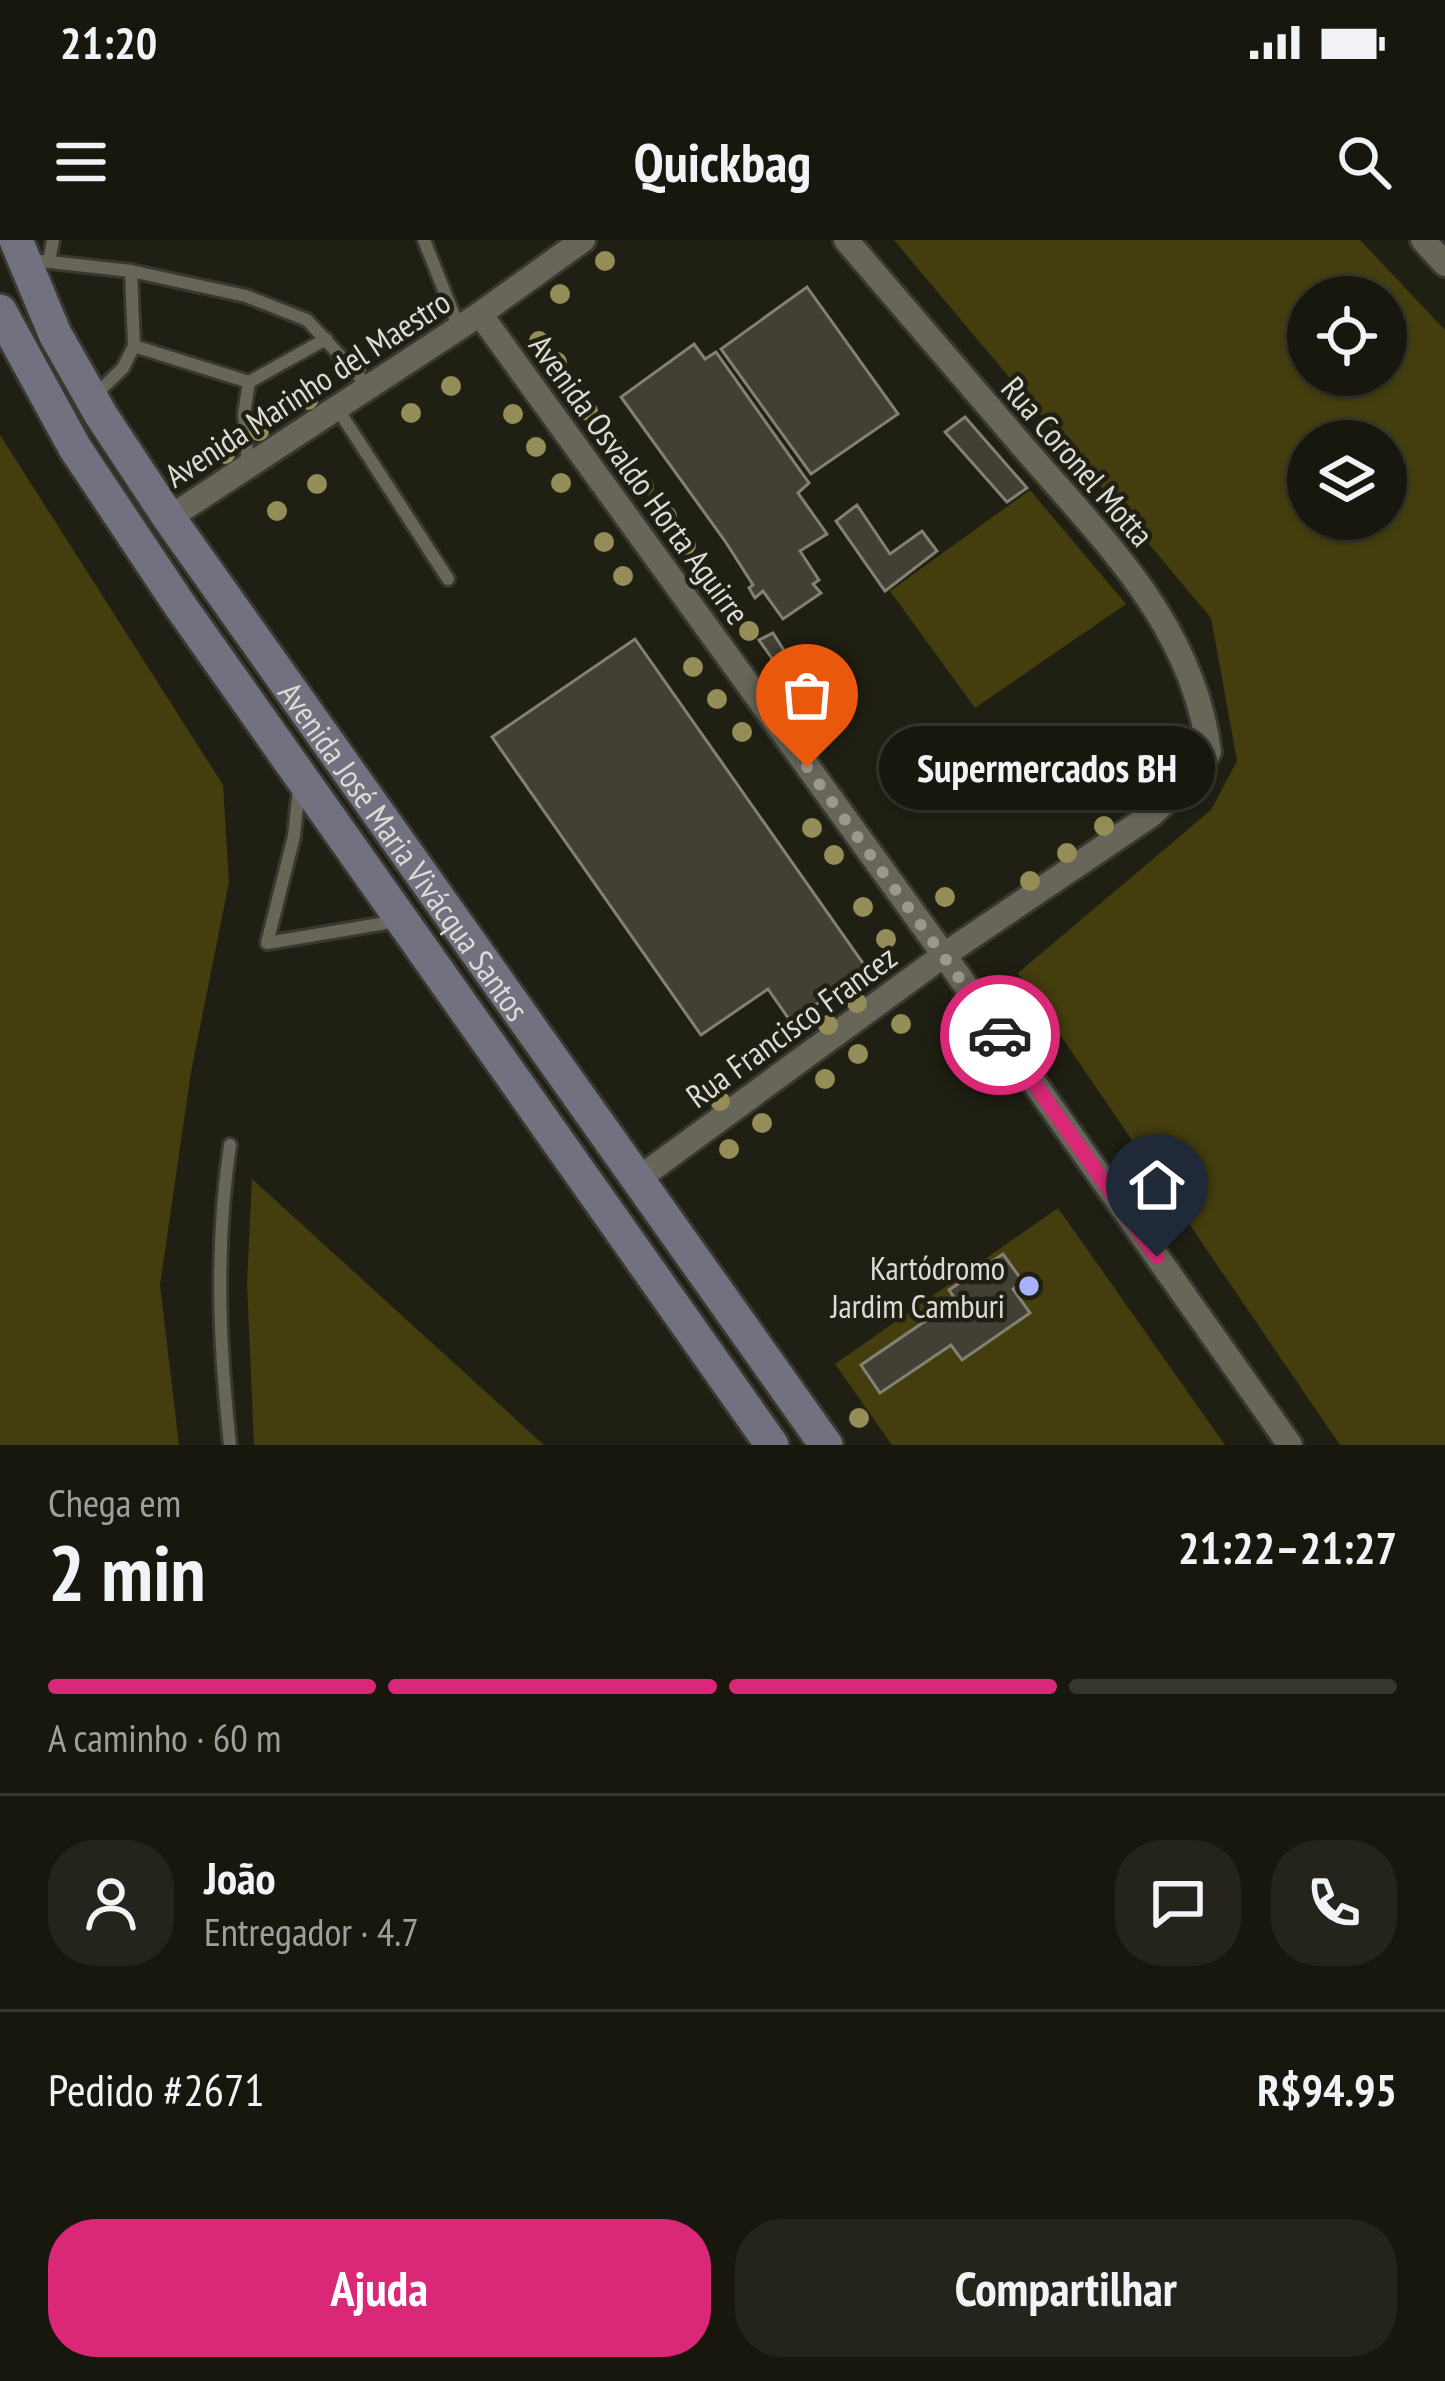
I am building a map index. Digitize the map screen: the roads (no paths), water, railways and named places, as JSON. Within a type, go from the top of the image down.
[{"type":"main road","name":"Avenida José Maria Vivácqua Santos","points":[[30,254],[55,334],[169,518],[826,1445]]},
{"type":"main road","name":"Avenida José Maria Vivácqua Santos","points":[[0,311],[75,448],[179,604],[772,1445]]},
{"type":"street","name":"Avenida Marinho del Maestro","points":[[169,518],[470,321],[583,240]]},
{"type":"street","name":"Rua Coronel Motta","points":[[845,240],[1140,584],[1188,666],[1209,752]]},
{"type":"street","points":[[1423,240],[1445,264]]},
{"type":"street","name":"Avenida Osvaldo Horta Aguirre","points":[[470,321],[944,956],[1290,1445]]},
{"type":"street","name":"Rua Francisco Francez","points":[[638,1179],[944,956],[1151,814],[1195,774],[1209,752]]},
{"type":"lane","points":[[30,254],[53,240]]},
{"type":"lane","points":[[424,240],[470,321]]},
{"type":"lane","points":[[30,254],[246,296],[307,320],[369,387]]},
{"type":"lane","points":[[92,399],[123,368],[134,346],[131,271]]},
{"type":"lane","points":[[134,346],[249,382],[326,339]]},
{"type":"lane","points":[[248,466],[244,413],[249,382]]},
{"type":"lane","points":[[337,408],[448,579]]},
{"type":"lane","points":[[301,775],[294,836],[267,943],[401,921]]},
{"type":"lane","points":[[230,1145],[221,1200],[218,1280],[230,1445]]},
{"type":"place","name":"Supermercados BH","points":[[807,767]]},
{"type":"place","name":"Kartódromo Jardim Camburi","points":[[1029,1286]]}]
